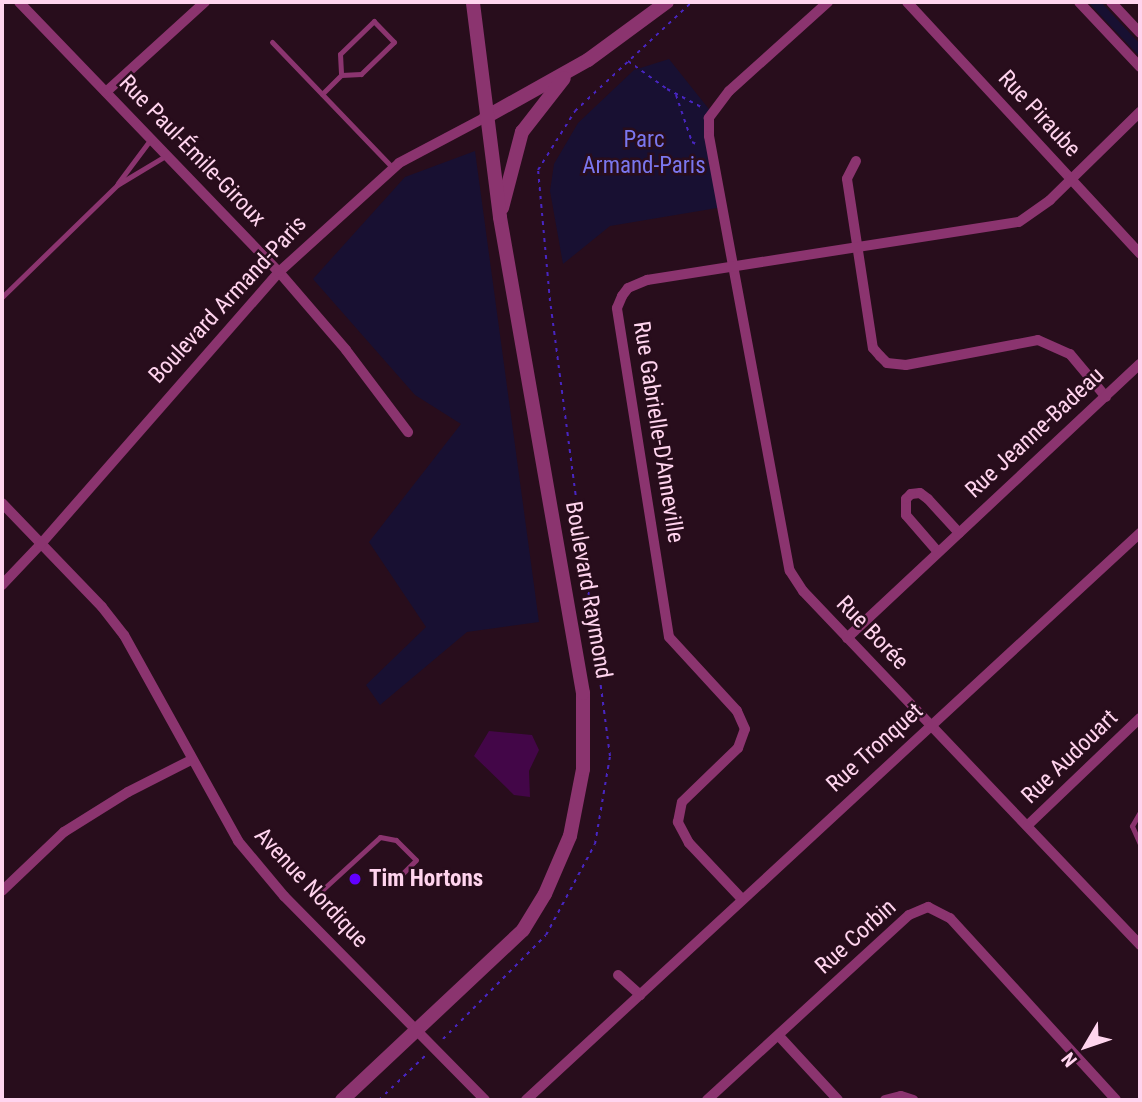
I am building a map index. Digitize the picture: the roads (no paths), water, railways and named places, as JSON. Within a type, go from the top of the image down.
[{"type":"street","name":"Rue Paul-Émile-Giroux","points":[[19,2],[279,272],[346,350],[408,432]]},
{"type":"street","points":[[106,92],[205,2]]},
{"type":"street","name":"Boulevard Raymond","points":[[342,1100],[523,930],[570,836],[583,769],[583,693],[500,216],[473,2]]},
{"type":"street","name":"Boulevard Armand-Paris","points":[[2,584],[40,545],[279,272],[393,168],[434,142],[572,70],[666,2]]},
{"type":"street","points":[[734,267],[709,136],[712,113],[729,91],[828,2]]},
{"type":"street","name":"Rue Piraube","points":[[907,2],[1140,254]]},
{"type":"street","points":[[1079,2],[1140,67]]},
{"type":"street","points":[[1111,2],[1140,33]]},
{"type":"street","points":[[500,216],[522,132],[572,70]]},
{"type":"street","name":"Rue Gabrielle-D'Anneville","points":[[741,898],[689,842],[678,822],[682,802],[738,748],[745,729],[737,711],[676,647],[669,636],[617,308],[622,296],[636,284],[1019,222],[1050,200],[1140,112]]},
{"type":"street","points":[[856,161],[847,179],[873,348],[887,363],[906,365],[1038,340],[1069,354],[1106,397]]},
{"type":"street","name":"Rue Borée","points":[[734,267],[790,570],[803,591],[1140,945]]},
{"type":"street","name":"Rue Jeanne-Badeau","points":[[847,638],[1140,364]]},
{"type":"street","name":"Rue Jeanne-Badeau","points":[[938,552],[906,515],[906,499],[911,494],[920,493],[928,499],[959,533]]},
{"type":"street","name":"Avenue Nordique","points":[[2,503],[102,607],[124,635],[238,841],[284,896],[295,904],[485,1100]]},
{"type":"street","name":"Rue Tronquet","points":[[526,1100],[741,898],[1140,533]]},
{"type":"street","name":"Rue Audouart","points":[[1028,825],[1140,718]]},
{"type":"street","points":[[2,891],[64,832],[128,792],[191,760]]},
{"type":"street","name":"Rue Corbin","points":[[707,1100],[909,915],[929,907],[950,918],[1116,1100]]},
{"type":"street","points":[[618,975],[640,995]]},
{"type":"street","points":[[779,1036],[838,1100]]},
{"type":"street","points":[[885,1100],[901,1096],[913,1100]]},
{"type":"lane","points":[[321,94],[341,75],[360,74],[394,42],[374,21],[340,54],[341,75]]},
{"type":"lane","points":[[272,42],[393,168]]},
{"type":"lane","points":[[2,298],[117,186],[152,138]]},
{"type":"lane","points":[[117,186],[167,155]]},
{"type":"lane","points":[[1140,812],[1132,826],[1140,844]]},
{"type":"lane","points":[[348,921],[320,892],[380,837],[396,841],[416,860],[402,874]]},
{"type":"place","name":"Tim Hortons","points":[[355,879]]},
{"type":"park label","name":"Parc Armand-Paris","points":[[644,153]]}]
